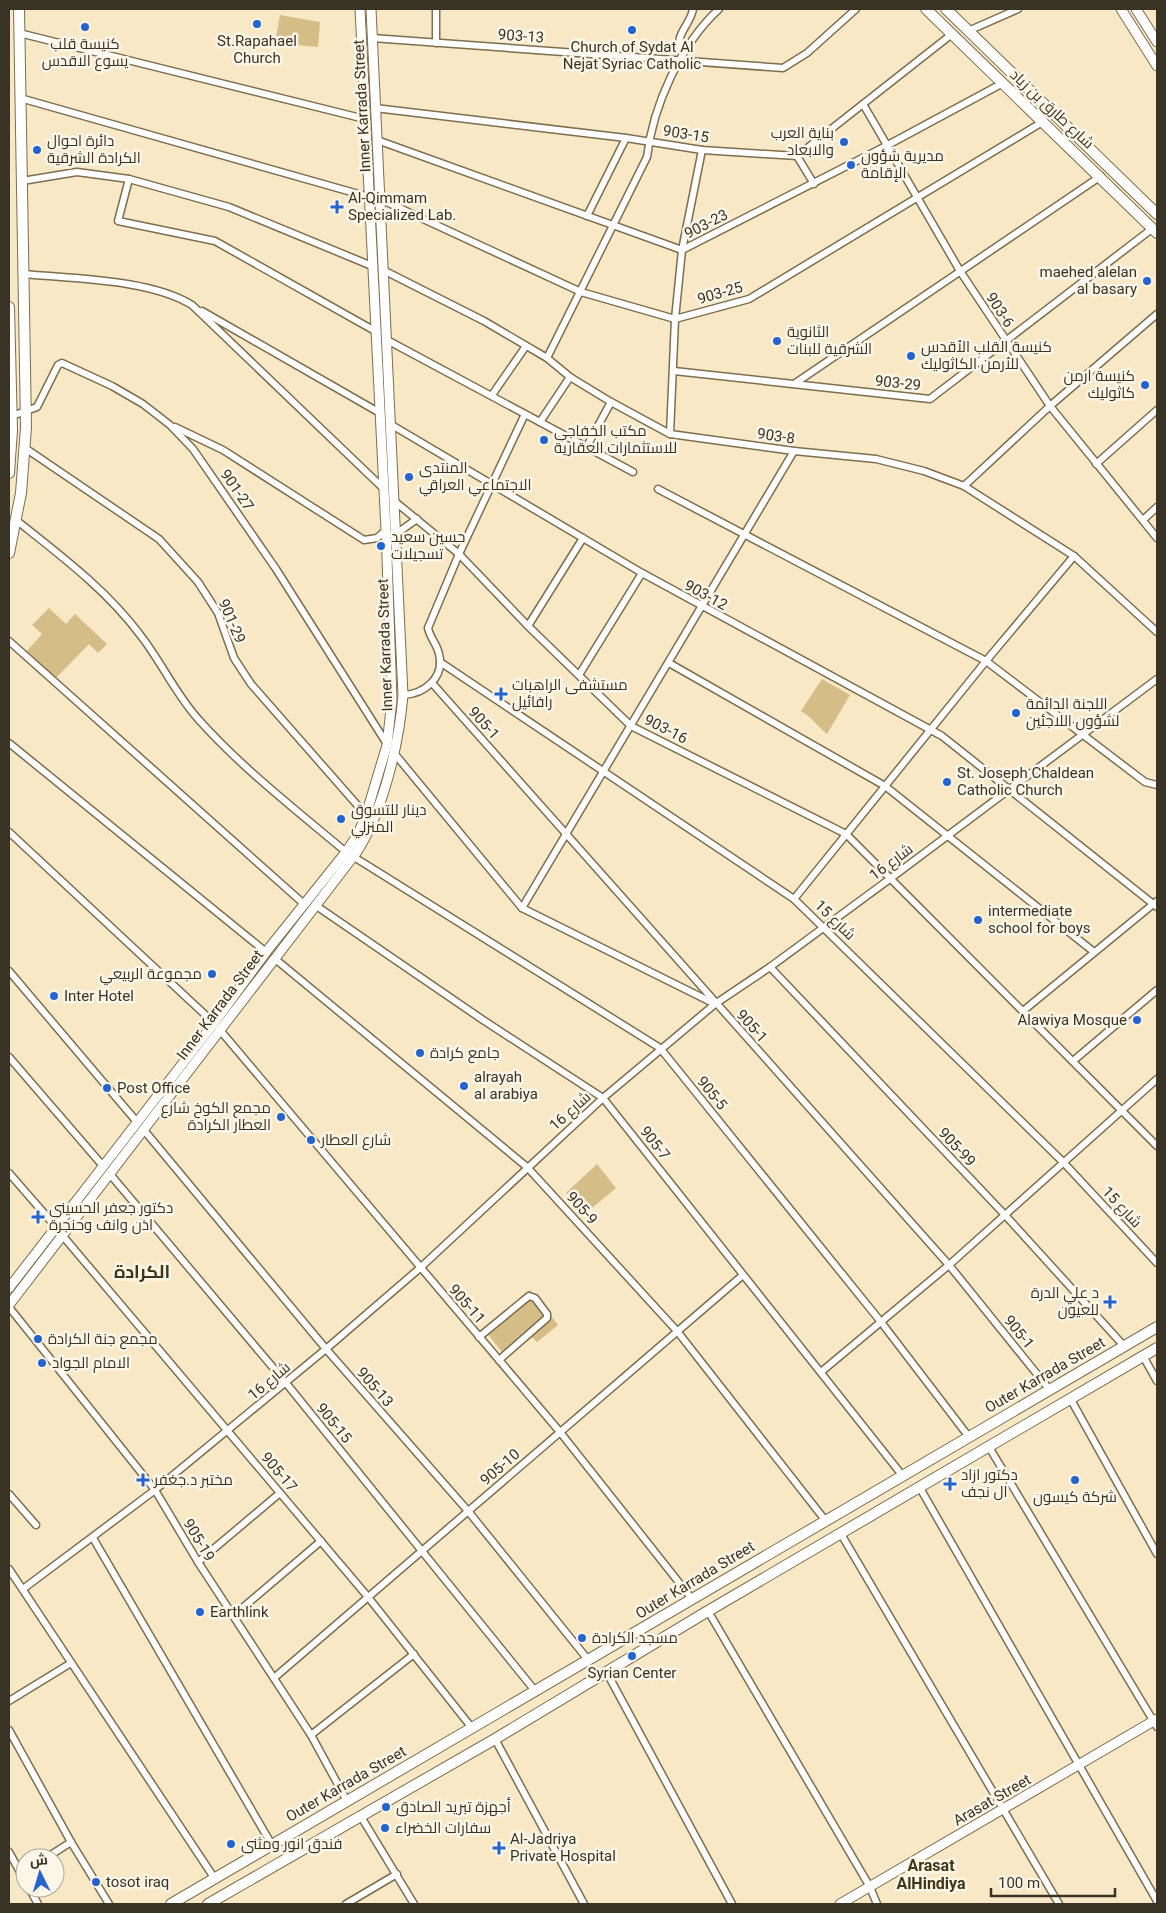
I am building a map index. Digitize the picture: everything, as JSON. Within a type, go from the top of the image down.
[{"type":"main road","points":[[9,553],[16,520],[26,448],[27,412],[19,9]]},
{"type":"main road","name":"Inner Karrada Street","points":[[217,1026],[266,952],[304,904],[350,854],[366,815],[387,745],[392,700],[386,530],[360,9]]},
{"type":"main road","name":"Inner Karrada Street","points":[[9,1288],[56,1227],[106,1170],[217,1026],[315,905],[372,825],[394,753],[402,695],[371,9]]},
{"type":"main road","name":"شارع طارق بن زياد","points":[[926,9],[1155,230]]},
{"type":"main road","name":"شارع طارق بن زياد","points":[[946,9],[1157,214]]},
{"type":"main road","points":[[1121,9],[1157,66]]},
{"type":"main road","points":[[1136,9],[1156,36]]},
{"type":"main road","points":[[9,307],[12,416],[9,473]]},
{"type":"main road","name":"Inner Karrada Street","points":[[9,1306],[62,1235],[106,1170]]},
{"type":"main road","name":"Outer Karrada Street","points":[[171,1904],[1157,1327]]},
{"type":"main road","points":[[208,1904],[495,1739],[708,1611],[1157,1348]]},
{"type":"main road","name":"Arasat Street","points":[[840,1904],[1078,1765],[1156,1722]]},
{"type":"street","points":[[436,9],[436,43]]},
{"type":"street","points":[[683,53],[679,47],[678,40],[691,17],[693,9]]},
{"type":"street","points":[[547,358],[648,157],[649,141],[679,60],[707,21],[720,9]]},
{"type":"street","name":"903-13","points":[[372,38],[783,68],[807,53],[856,9]]},
{"type":"street","points":[[968,31],[1018,9]]},
{"type":"street","points":[[19,33],[365,119]]},
{"type":"street","points":[[814,184],[797,156],[952,34]]},
{"type":"street","name":"903-23","points":[[377,140],[682,250],[814,184],[1003,83]]},
{"type":"street","points":[[20,98],[369,197]]},
{"type":"street","name":"903-6","points":[[863,104],[960,271],[1050,406],[1157,538]]},
{"type":"street","name":"903-15","points":[[375,108],[626,138],[702,150],[797,156]]},
{"type":"street","name":"903-25","points":[[675,319],[749,299],[1044,121]]},
{"type":"street","points":[[587,216],[626,138]]},
{"type":"street","points":[[670,434],[675,319],[682,250],[702,150]]},
{"type":"street","points":[[22,181],[78,172],[129,179],[229,207],[372,266]]},
{"type":"street","points":[[794,384],[1101,176]]},
{"type":"street","points":[[129,179],[118,221],[215,241],[375,331]]},
{"type":"street","points":[[380,199],[581,292],[675,319]]},
{"type":"street","name":"903-29","points":[[674,371],[930,399],[1155,230]]},
{"type":"street","name":"903-8","points":[[383,270],[484,321],[547,358],[570,377],[611,402],[670,434],[794,451],[876,459],[924,471],[964,486],[1074,556],[1157,632]]},
{"type":"street","points":[[24,274],[158,290],[192,305],[380,413]]},
{"type":"street","points":[[192,305],[384,490]]},
{"type":"street","points":[[964,486],[1050,406],[1157,314]]},
{"type":"street","points":[[387,340],[633,472]]},
{"type":"street","points":[[492,395],[526,346]]},
{"type":"street","name":"901-27","points":[[27,412],[37,407],[58,365],[62,362],[112,386],[142,404],[170,425],[193,449],[276,570],[387,745]]},
{"type":"street","points":[[540,422],[570,377]]},
{"type":"street","points":[[586,448],[611,402]]},
{"type":"street","points":[[1096,464],[1157,410]]},
{"type":"street","points":[[12,416],[27,412]]},
{"type":"street","points":[[402,695],[416,693],[432,683],[438,673],[439,653],[428,628],[459,554],[525,414]]},
{"type":"street","name":"903-12","points":[[390,424],[492,482],[583,538],[700,606],[942,736],[1156,904]]},
{"type":"street","points":[[170,425],[223,450],[364,540],[377,538],[386,530]]},
{"type":"street","name":"901-29","points":[[26,448],[159,538],[203,590],[218,613],[234,658],[251,684],[366,815]]},
{"type":"street","points":[[522,908],[605,771],[700,606],[746,534],[794,451]]},
{"type":"street","points":[[658,489],[986,661],[1081,736],[1145,782],[1157,785]]},
{"type":"street","name":"903-16","points":[[393,500],[459,554],[528,626],[631,726],[846,834],[892,878],[1157,1146]]},
{"type":"street","points":[[1142,520],[1157,507]]},
{"type":"street","points":[[395,543],[400,531],[416,519]]},
{"type":"street","name":"905-5","points":[[16,520],[96,586],[141,635],[165,674],[198,720],[266,784],[350,854],[660,1048],[880,1322],[969,1437]]},
{"type":"street","points":[[528,626],[583,538]]},
{"type":"street","points":[[794,899],[986,661],[1074,556]]},
{"type":"street","points":[[579,675],[642,573]]},
{"type":"street","points":[[9,641],[304,904]]},
{"type":"street","name":"شارع 15","points":[[440,662],[794,899],[1064,1163],[1157,1263]]},
{"type":"street","points":[[668,662],[886,786],[1094,952]]},
{"type":"street","name":"شارع 16","points":[[23,1589],[155,1490],[286,1383],[420,1268],[527,1166],[660,1048],[715,1004],[770,967],[892,878],[947,834],[1157,679]]},
{"type":"street","name":"905-1","points":[[432,683],[715,1004],[949,1265],[1049,1389]]},
{"type":"street","points":[[9,743],[266,952]]},
{"type":"street","points":[[394,753],[522,908],[715,1004]]},
{"type":"street","name":"905-11","points":[[9,832],[217,1026],[560,1432],[692,1599]]},
{"type":"street","points":[[1023,1011],[1156,904]]},
{"type":"street","name":"905-7","points":[[315,905],[483,1020],[603,1098],[902,1475]]},
{"type":"street","name":"905-9","points":[[274,958],[527,1166],[677,1331],[825,1520]]},
{"type":"street","name":"905-99","points":[[770,967],[1005,1215],[1124,1346]]},
{"type":"street","name":"905-13","points":[[9,971],[326,1349],[468,1511],[589,1661]]},
{"type":"street","points":[[1073,1061],[1157,990]]},
{"type":"street","name":"905-15","points":[[9,1057],[286,1383],[420,1552],[536,1692]]},
{"type":"street","points":[[821,1372],[949,1265],[1157,1079]]},
{"type":"street","points":[[9,1174],[56,1227]]},
{"type":"street","name":"905-17","points":[[62,1235],[368,1597],[472,1728]]},
{"type":"street","name":"905-10","points":[[274,1678],[743,1275]]},
{"type":"street","points":[[479,1337],[529,1296],[535,1298],[547,1314],[547,1318],[499,1360]]},
{"type":"street","name":"905-19","points":[[9,1306],[155,1490],[198,1562],[311,1736],[347,1801]]},
{"type":"street","points":[[1143,1356],[1157,1381]]},
{"type":"street","points":[[1070,1398],[1157,1554]]},
{"type":"street","points":[[989,1447],[1156,1722]]},
{"type":"street","points":[[920,1488],[1157,1901]]},
{"type":"street","points":[[198,1562],[280,1493]]},
{"type":"street","points":[[9,1494],[36,1525]]},
{"type":"street","points":[[841,1534],[1060,1904]]},
{"type":"street","points":[[93,1538],[272,1845]]},
{"type":"street","points":[[233,1616],[321,1541]]},
{"type":"street","points":[[9,1569],[214,1879]]},
{"type":"street","points":[[708,1611],[870,1886],[877,1904]]},
{"type":"street","points":[[311,1736],[414,1654]]},
{"type":"street","points":[[9,1701],[71,1663]]},
{"type":"street","points":[[606,1673],[732,1904]]},
{"type":"street","points":[[9,1730],[71,1842],[109,1904]]},
{"type":"street","points":[[495,1739],[584,1904]]},
{"type":"street","points":[[360,1815],[414,1904]]},
{"type":"street","points":[[62,1848],[71,1842]]},
{"type":"street","points":[[346,1904],[397,1874]]},
{"type":"shaded area","points":[[280,15],[320,22],[318,47],[275,43]]},
{"type":"shaded area","points":[[49,608],[66,624],[75,614],[107,644],[98,653],[89,644],[56,678],[27,651],[42,634],[32,625]]},
{"type":"shaded area","points":[[822,679],[850,695],[827,734],[809,716],[801,711]]},
{"type":"shaded area","points":[[597,1164],[616,1188],[586,1213],[566,1193]]},
{"type":"shaded area","points":[[530,1290],[558,1325],[537,1342],[531,1336],[505,1356],[483,1328]]},
{"type":"place","name":"St.Rapahael Church","points":[[257,24]]},
{"type":"place","name":"كنيسة قلب يسوع الاقدس","points":[[85,27]]},
{"type":"place","name":"Church of Sydat Al Nejat Syriac Catholic","points":[[632,30]]},
{"type":"place","name":"بناية العرب والابعاد","points":[[844,142]]},
{"type":"place","name":"دائرة احوال الكرادة الشرقية","points":[[37,150]]},
{"type":"place","name":"مديرية شؤون الإقامة","points":[[851,165]]},
{"type":"place","name":"Al-Qimmam Specialized Lab.","points":[[337,207]]},
{"type":"place","name":"maehed alelan al basary","points":[[1147,281]]},
{"type":"place","name":"الثانوية الشرقية للبنات","points":[[777,341]]},
{"type":"place","name":"كنيسة القلب الأقدس للأرمن الكاثوليك","points":[[911,356]]},
{"type":"place","name":"كنيسة ارمن كاثوليك","points":[[1145,385]]},
{"type":"place","name":"مكتب الخفاجي للاستثمارات العقارية","points":[[544,440]]},
{"type":"place","name":"المنتدى الاجتماعي العراقي","points":[[409,477]]},
{"type":"place","name":"حسين سعيد تسجيلات","points":[[381,546]]},
{"type":"place","name":"مستشفى الراهبات رافائيل","points":[[501,694]]},
{"type":"place","name":"اللجنة الدائمة لشؤون اللاجئين","points":[[1016,713]]},
{"type":"place","name":"St. Joseph Chaldean Catholic Church","points":[[947,782]]},
{"type":"place","name":"دينار للتسوق المنزلي","points":[[341,819]]},
{"type":"place","name":"intermediate school for boys","points":[[978,920]]},
{"type":"place","name":"مجموعة الربيعي","points":[[212,974]]},
{"type":"place","name":"Inter Hotel","points":[[54,996]]},
{"type":"place","name":"Alawiya Mosque","points":[[1137,1020]]},
{"type":"place","name":"جامع كرادة","points":[[420,1053]]},
{"type":"place","name":"alrayah al arabiya","points":[[464,1086]]},
{"type":"place","name":"Post Office","points":[[107,1088]]},
{"type":"place","name":"مجمع الكوخ شارع العطار الكرادة","points":[[281,1117]]},
{"type":"place","name":"شارع العطار","points":[[311,1140]]},
{"type":"place","name":"دكتور جعفر الحسيني اذن وانف وحنجرة","points":[[38,1217]]},
{"type":"place","name":"د علي الدرة للعيون","points":[[1110,1302]]},
{"type":"place","name":"مجمع جنة الكرادة","points":[[38,1339]]},
{"type":"place","name":"الامام الجواد","points":[[42,1363]]},
{"type":"place","name":"مختبر د.جغفر","points":[[143,1480]]},
{"type":"place","name":"شركة كيسون","points":[[1075,1480]]},
{"type":"place","name":"دكتور ازاد ال نجف","points":[[950,1484]]},
{"type":"place","name":"Earthlink","points":[[200,1612]]},
{"type":"place","name":"مسجد الكرادة","points":[[582,1638]]},
{"type":"place","name":"Syrian Center","points":[[632,1656]]},
{"type":"place","name":"أجهزة تبريد الصادق","points":[[386,1807]]},
{"type":"place","name":"سفارات الخضراء","points":[[385,1828]]},
{"type":"place","name":"فندق انور ومثنى","points":[[231,1844]]},
{"type":"place","name":"Al-Jadriya Private Hospital","points":[[499,1848]]},
{"type":"place","name":"tosot iraq","points":[[96,1882]]},
{"type":"district","name":"الكرادة","points":[[142,1271]]},
{"type":"district","name":"Arasat AlHindiya","points":[[931,1874]]}]
